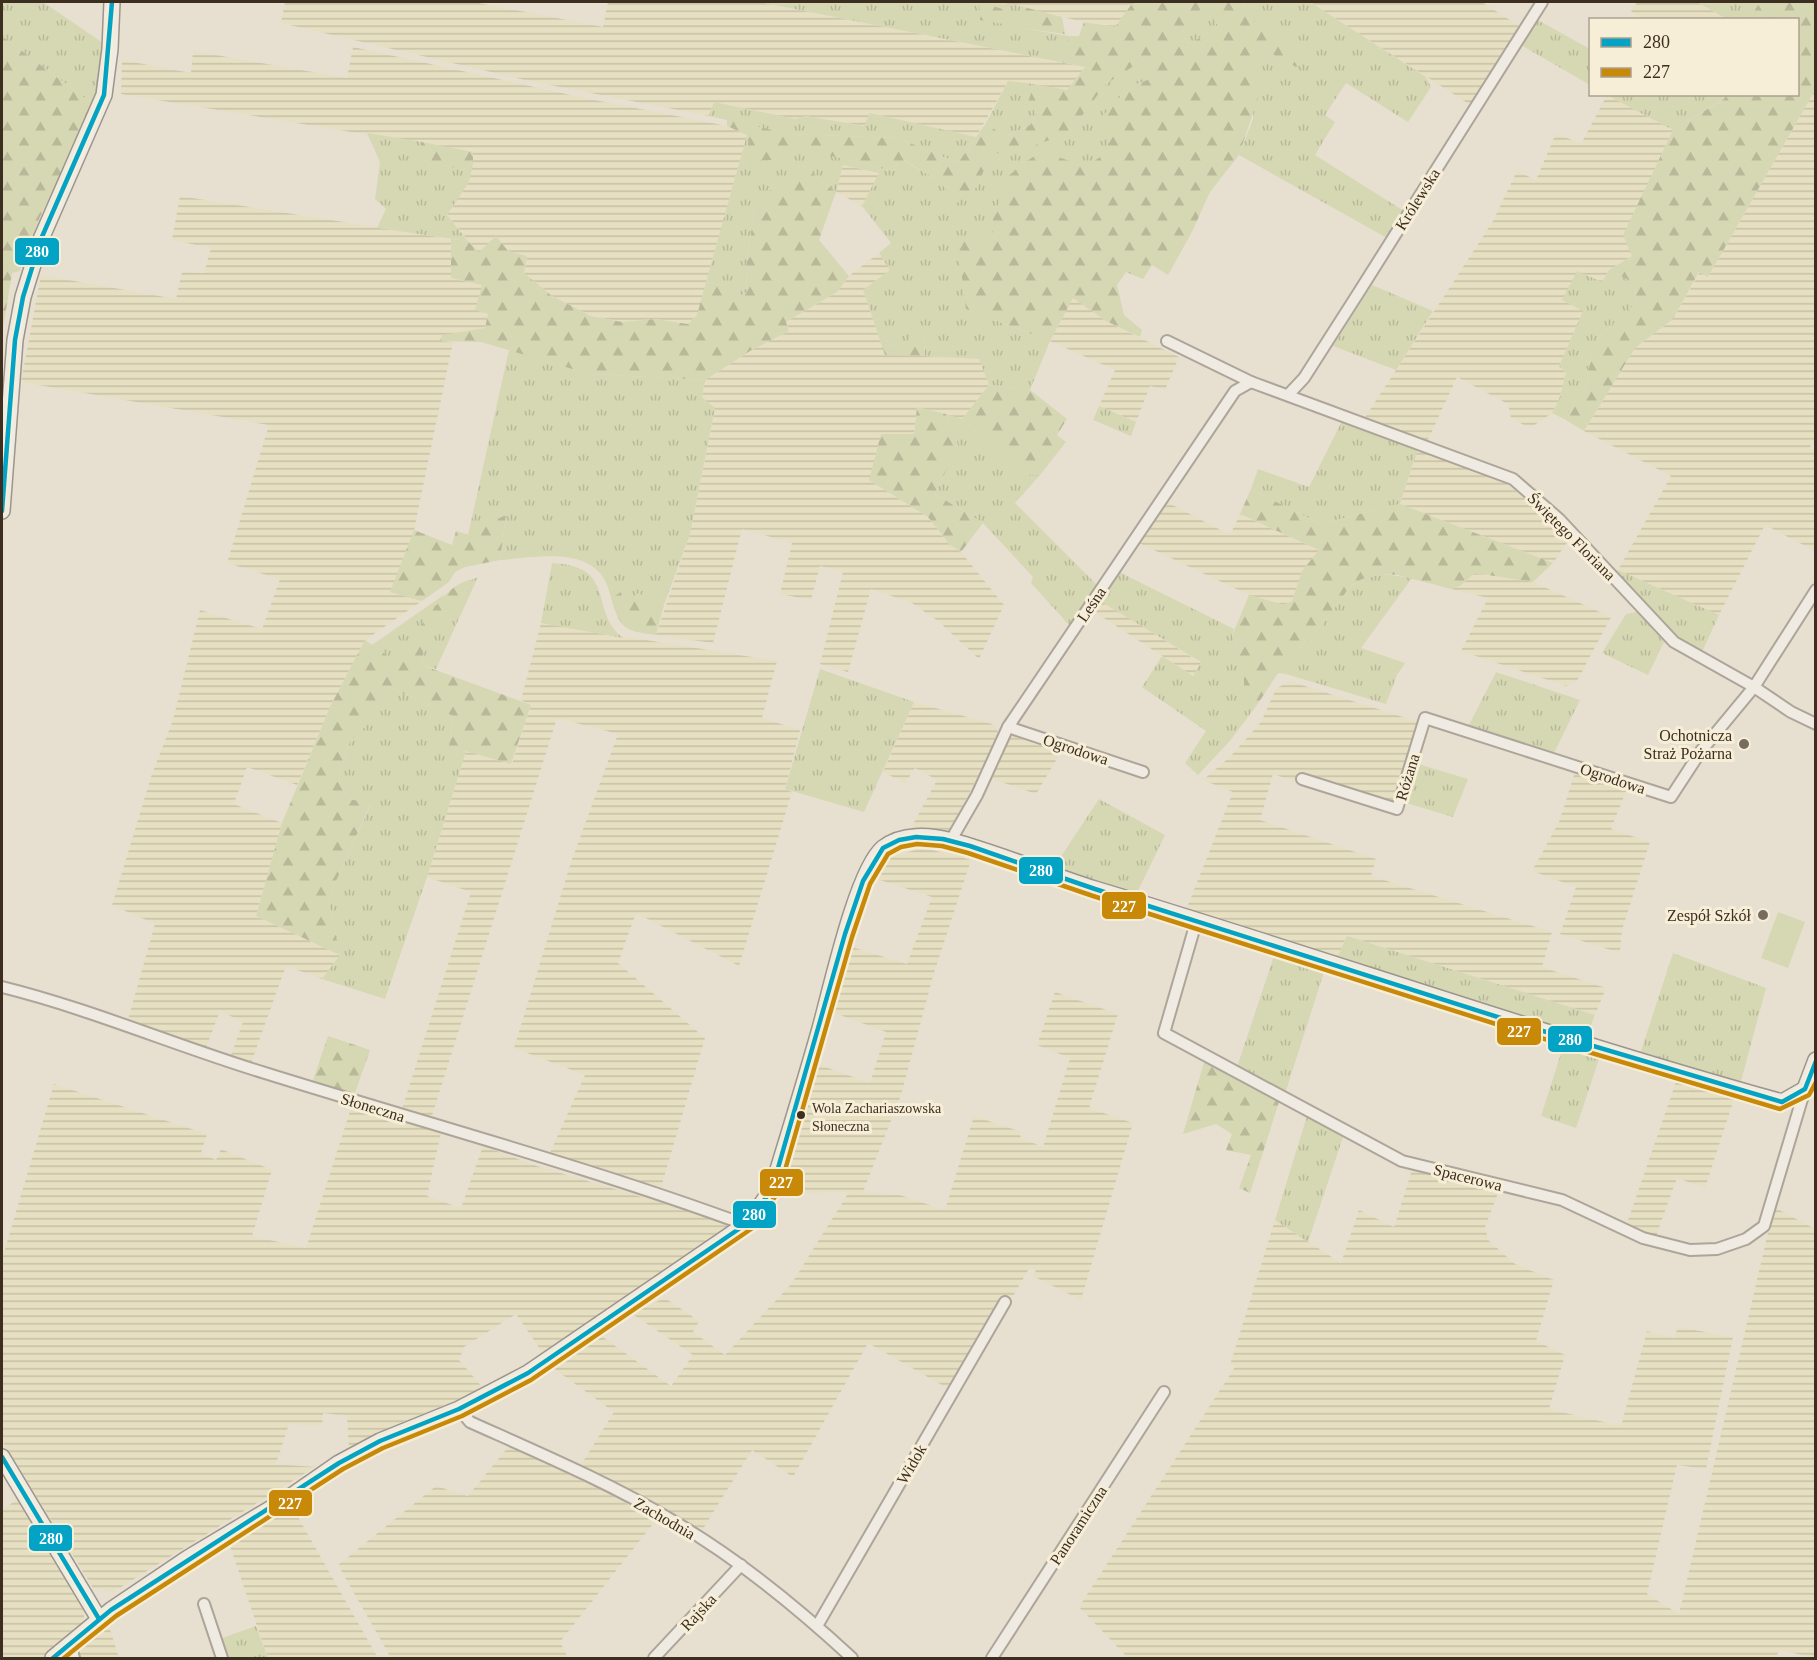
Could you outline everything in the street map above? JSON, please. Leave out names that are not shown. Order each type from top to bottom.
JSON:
[{"type":"street","points":[[2,511],[15,340],[23,297],[41,239],[104,95],[110,49],[112,2]]},
{"type":"street","name":"Królewska","points":[[1289,394],[1304,378],[1332,335],[1542,2]]},
{"type":"street","name":"Świętego Floriana","points":[[1167,341],[1251,382],[1289,394],[1513,479],[1559,519],[1674,642],[1815,724]]},
{"type":"street","name":"Leśna","points":[[951,840],[976,795],[1008,727],[1235,391],[1251,382]]},
{"type":"street","points":[[1754,687],[1815,590]]},
{"type":"street","name":"Ogrodowa","points":[[1425,718],[1671,797],[1701,751],[1754,687]]},
{"type":"street","name":"Różana","points":[[1302,779],[1397,809],[1425,718]]},
{"type":"street","name":"Ogrodowa","points":[[1008,727],[1143,772]]},
{"type":"street","points":[[53,1659],[72,1651],[99,1619],[188,1558],[290,1497],[339,1463],[380,1441],[459,1409],[528,1373],[746,1225],[772,1189],[850,919],[868,870],[876,856],[886,846],[898,840],[919,836],[951,840],[1678,1073],[1782,1102],[1805,1089],[1815,1060]]},
{"type":"street","name":"Spacerowa","points":[[1197,919],[1164,1033],[1402,1161],[1562,1200],[1643,1238],[1690,1250],[1717,1249],[1746,1239],[1764,1226],[1805,1089]]},
{"type":"street","name":"Słoneczna","points":[[2,987],[76,1007],[253,1070],[640,1189],[746,1225]]},
{"type":"street","name":"Widok","points":[[817,1626],[1005,1302]]},
{"type":"street","name":"Panoramiczna","points":[[992,1659],[1164,1392]]},
{"type":"street","name":"Zachodnia","points":[[459,1409],[470,1422],[675,1521],[741,1565],[817,1626],[852,1659]]},
{"type":"street","points":[[2,1457],[99,1619]]},
{"type":"street","name":"Rajska","points":[[654,1659],[741,1565]]},
{"type":"street","points":[[204,1604],[222,1659]]},
{"type":"shaded area","points":[[285,2],[474,2],[603,27],[608,2],[760,2],[1085,67],[1067,91],[1008,81],[976,137],[870,113],[865,126],[806,116],[795,119],[714,102],[709,116],[529,81],[281,23]]},
{"type":"shaded area","points":[[998,2],[1139,2],[1131,5],[1115,27]]},
{"type":"shaded area","points":[[1310,2],[1482,2],[1522,28],[1472,106]]},
{"type":"shaded area","points":[[1637,2],[1697,2],[1725,18],[1640,18],[1631,11]]},
{"type":"shaded area","points":[[353,47],[580,97],[727,126],[747,135],[697,315],[688,324],[655,319],[622,322],[591,316],[552,296],[524,273],[527,256],[508,251],[496,236],[479,253],[447,215],[469,182],[473,152],[121,94],[122,60],[191,73],[193,51],[347,78]]},
{"type":"shaded area","points":[[1815,90],[1816,438],[1810,447],[1815,451],[1815,551],[1765,525],[1719,615],[1618,570],[1671,476],[1584,431],[1635,348],[1673,319],[1700,272],[1708,277]]},
{"type":"shaded area","points":[[1606,96],[1673,130],[1624,235],[1632,256],[1609,270],[1602,282],[1562,300],[1584,310],[1559,366],[1566,373],[1559,400],[1552,413],[1530,428],[1511,418],[1508,404],[1457,377],[1427,442],[1364,419],[1493,221],[1517,171],[1536,180],[1556,133],[1581,144]]},
{"type":"shaded area","points":[[843,165],[880,173],[862,206],[836,192]]},
{"type":"shaded area","points":[[180,196],[451,239],[451,278],[482,285],[488,313],[485,328],[440,341],[453,342],[414,530],[391,592],[422,601],[365,640],[330,707],[297,785],[247,767],[234,804],[282,823],[256,916],[340,955],[322,979],[286,966],[251,1063],[230,1058],[243,1022],[220,1011],[206,1048],[127,1023],[155,924],[112,905],[152,774],[173,720],[200,610],[262,629],[280,579],[227,563],[269,425],[21,382],[41,275],[176,299],[182,272],[204,273],[211,248],[172,240]]},
{"type":"shaded area","points":[[879,253],[891,270],[863,290],[885,354],[980,359],[989,385],[962,419],[917,407],[914,434],[869,480],[928,517],[950,545],[961,552],[1004,605],[979,659],[938,621],[912,603],[871,589],[848,672],[820,664],[843,572],[820,566],[811,600],[780,594],[792,543],[742,529],[713,643],[656,635],[690,534],[715,409],[702,397],[705,380],[750,351],[789,331],[786,322],[837,292],[849,276]]},
{"type":"shaded area","points":[[1073,297],[1106,321],[1179,357],[1165,390],[1150,386],[1136,422],[1099,406],[1115,370],[1050,341]]},
{"type":"shaded area","points":[[1418,448],[1502,480],[1539,508],[1570,538],[1553,563],[1400,504]]},
{"type":"shaded area","points":[[1167,502],[1230,535],[1240,514],[1319,550],[1302,571],[1292,601],[1284,605],[1249,595],[1139,543]]},
{"type":"shaded area","points":[[1475,573],[1533,582],[1611,617],[1577,681],[1566,686],[1461,651],[1488,598],[1451,589],[1460,586]]},
{"type":"shaded area","points":[[1100,600],[1201,663],[1193,676],[1093,611]]},
{"type":"shaded area","points":[[541,623],[777,661],[762,718],[800,730],[785,789],[792,792],[739,966],[636,913],[618,963],[705,1038],[660,1191],[549,1155],[585,1075],[514,1048],[571,862],[618,734],[557,718],[431,1119],[401,1112],[471,892],[427,877],[466,751],[512,764],[531,705],[521,700]]},
{"type":"shaded area","points":[[1289,681],[1419,722],[1394,804],[1301,774],[1297,782],[1273,774],[1260,820],[1376,859],[1371,876],[1552,932],[1542,967],[1606,988],[1595,1015],[1347,936],[1337,958],[1186,910],[1233,792],[1203,780],[1230,757],[1261,722],[1276,689]]},
{"type":"shaded area","points":[[914,702],[992,724],[1000,734],[948,834],[911,828],[937,780],[915,768],[905,783],[883,772]]},
{"type":"shaded area","points":[[1010,735],[1061,752],[1036,794],[990,778]]},
{"type":"shaded area","points":[[1576,769],[1628,786],[1611,829],[1650,842],[1622,930],[1620,953],[1560,934],[1576,887],[1532,871],[1559,822]]},
{"type":"shaded area","points":[[925,848],[971,860],[934,973],[901,1095],[863,1192],[900,1195],[945,1210],[974,1116],[1019,1131],[1021,1138],[1043,1147],[1070,1058],[1037,1045],[1055,992],[1118,1014],[1089,1108],[1133,1123],[1081,1300],[1033,1276],[1036,1270],[1030,1267],[1012,1298],[1006,1295],[949,1389],[868,1343],[793,1477],[752,1450],[701,1532],[579,1468],[614,1412],[553,1368],[600,1335],[671,1386],[693,1355],[631,1313],[665,1298],[699,1321],[693,1332],[725,1355],[792,1283],[849,1192],[800,1193],[782,1182],[800,1127],[803,1128],[806,1114],[803,1112],[817,1064],[870,1083],[886,1032],[832,1012],[852,947],[907,964],[932,897],[874,878],[890,856]]},
{"type":"shaded area","points":[[1677,1079],[1735,1096],[1705,1188],[1677,1178],[1656,1236],[1626,1226]]},
{"type":"shaded area","points":[[54,1084],[207,1134],[201,1153],[216,1160],[221,1149],[272,1170],[252,1236],[306,1248],[352,1105],[441,1133],[427,1196],[461,1208],[483,1146],[537,1166],[726,1222],[729,1231],[542,1352],[516,1314],[464,1347],[459,1360],[484,1389],[395,1425],[349,1449],[347,1416],[323,1413],[322,1426],[289,1424],[276,1464],[315,1467],[113,1592],[93,1588],[2,1441],[2,1259]]},
{"type":"shaded area","points":[[1412,1170],[1500,1188],[1485,1227],[1488,1240],[1515,1264],[1554,1280],[1536,1341],[1565,1355],[1549,1409],[1621,1426],[1647,1331],[1674,1338],[1678,1327],[1733,1337],[1706,1469],[1677,1465],[1647,1594],[1679,1614],[1774,1207],[1815,1229],[1815,1658],[1780,1650],[1775,1658],[1128,1658],[1079,1607],[1235,1367],[1230,1365],[1275,1220],[1341,1263],[1359,1210],[1394,1227]]},
{"type":"shaded area","points":[[509,1446],[602,1490],[656,1520],[560,1642],[568,1658],[391,1658],[338,1565],[436,1486],[468,1496]]},
{"type":"shaded area","points":[[18,1498],[85,1607],[83,1624],[44,1658],[2,1658],[2,1511]]},
{"type":"shaded area","points":[[289,1509],[298,1517],[378,1658],[268,1658],[229,1543]]},
{"type":"shaded area","points":[[109,1626],[119,1658],[80,1658],[77,1648]]},
{"type":"green space","points":[[2,2],[43,2],[103,43],[94,105],[2,36]]},
{"type":"green space","points":[[760,2],[998,2],[1020,6],[1022,28],[1069,36],[1060,62]]},
{"type":"green space","points":[[979,2],[1006,10],[1009,25],[980,20]]},
{"type":"green space","points":[[1139,2],[1243,2],[1247,17],[1309,58],[1296,67],[1267,51],[1254,71],[1264,80],[1239,155],[1210,192],[1192,232],[1168,275],[1152,265],[1143,279],[1126,272],[1117,285],[1124,315],[1142,330],[1140,337],[1106,321],[1073,298],[1050,341],[966,309],[958,246],[971,234],[993,246],[993,214],[1005,193],[1003,181],[1022,164],[1042,151],[1086,167],[1111,149],[1099,120],[1129,87],[1158,76],[1143,60],[1106,84],[1069,133],[1005,156],[992,151],[977,187],[957,203],[939,181],[904,160],[893,171],[790,146],[778,160],[752,160],[747,135],[727,126],[727,119],[788,134],[898,138],[958,163],[986,123],[1005,137],[1030,125],[1037,115],[1028,102],[1034,84],[1067,90],[1085,67],[1060,62],[1069,36],[1079,36],[1084,22],[1115,27],[1131,5]],"holes":[[[1204,5],[1219,27],[1189,44],[1180,33]]]},
{"type":"green space","points":[[1243,2],[1310,2],[1426,77],[1431,87],[1408,122],[1346,83],[1325,115],[1335,122],[1315,155],[1404,211],[1387,238],[1239,155],[1253,119],[1254,71],[1267,51],[1296,67],[1308,58],[1247,17]]},
{"type":"green space","points":[[1697,2],[1760,2],[1750,18],[1725,18]]},
{"type":"green space","points":[[1760,2],[1815,2],[1815,90],[1708,277],[1699,272],[1673,319],[1635,348],[1584,431],[1564,419],[1586,387],[1592,349],[1600,336],[1635,304],[1636,284],[1609,270],[1632,256],[1623,235],[1673,130],[1726,96],[1799,96],[1799,18],[1750,18]]},
{"type":"green space","points":[[1204,4],[1219,27],[1189,44],[1180,33]]},
{"type":"green space","points":[[1020,6],[1062,17],[1065,34],[1021,28]]},
{"type":"green space","points":[[1536,19],[1589,48],[1589,84],[1521,45]]},
{"type":"green space","points":[[2,36],[94,105],[40,217],[20,271],[12,273],[2,335]]},
{"type":"green space","points":[[1143,60],[1159,76],[1129,87],[1112,149],[1086,168],[1042,151],[1022,164],[993,214],[993,247],[966,309],[1050,341],[1030,390],[989,385],[979,359],[925,356],[923,333],[915,332],[907,342],[890,347],[884,331],[877,331],[863,290],[890,270],[879,253],[891,243],[862,206],[879,173],[843,165],[836,192],[801,164],[781,185],[756,197],[746,269],[747,292],[726,304],[725,286],[706,282],[747,135],[893,171],[903,160],[939,181],[977,187],[992,151],[1069,133],[1106,84]]},
{"type":"green space","points":[[1008,81],[1034,84],[1028,102],[1037,115],[1030,125],[1005,137],[986,123]]},
{"type":"green space","points":[[1609,96],[1726,96],[1673,130]]},
{"type":"green space","points":[[714,102],[795,119],[806,116],[864,126],[870,113],[976,137],[958,163],[898,138],[788,134],[709,116]]},
{"type":"green space","points":[[367,133],[422,142],[422,160],[463,170],[473,164],[469,182],[447,215],[468,241],[377,228],[386,209],[375,199],[380,162]]},
{"type":"green space","points":[[422,142],[473,152],[473,164],[463,170],[421,160]]},
{"type":"green space","points":[[801,164],[836,192],[819,240],[849,276],[837,292],[786,322],[789,331],[750,351],[705,380],[589,374],[481,342],[440,341],[442,335],[485,328],[488,314],[475,310],[482,285],[451,278],[451,239],[468,241],[479,252],[496,236],[508,251],[527,256],[524,273],[552,296],[591,316],[622,322],[655,319],[688,324],[697,315],[706,282],[725,286],[727,303],[747,292],[746,269],[756,197],[781,185]]},
{"type":"green space","points":[[1609,270],[1636,284],[1635,304],[1600,336],[1592,349],[1586,387],[1564,419],[1552,413],[1559,400],[1566,373],[1559,366],[1583,311],[1562,300],[1577,271],[1602,282]]},
{"type":"green space","points":[[1372,285],[1433,311],[1396,370],[1333,346]]},
{"type":"green space","points":[[877,331],[884,331],[890,347],[907,342],[915,332],[923,333],[925,356],[885,355]]},
{"type":"green space","points":[[509,350],[589,374],[705,380],[702,397],[715,408],[690,534],[664,605],[638,594],[625,608],[621,592],[611,598],[605,580],[595,568],[582,561],[551,556],[500,560],[506,516],[473,536],[468,535]]},
{"type":"green space","points":[[989,385],[1030,390],[1067,419],[1057,435],[1066,442],[1040,475],[1024,474],[962,419]]},
{"type":"green space","points":[[1099,406],[1136,422],[1131,436],[1093,420]]},
{"type":"green space","points":[[917,407],[946,414],[958,445],[935,494],[983,523],[961,552],[950,545],[928,517],[869,480],[881,434],[914,434]]},
{"type":"green space","points":[[946,414],[962,419],[1024,474],[1040,475],[1015,503],[1097,585],[1070,626],[1031,583],[1033,577],[983,523],[935,494],[958,445]]},
{"type":"green space","points":[[1343,419],[1418,448],[1400,504],[1320,524],[1251,489],[1258,469],[1309,487]]},
{"type":"green space","points":[[1251,489],[1320,524],[1400,504],[1553,563],[1533,582],[1475,573],[1460,586],[1451,589],[1398,575],[1382,574],[1362,579],[1349,588],[1322,625],[1292,655],[1286,674],[1278,673],[1257,705],[1244,697],[1244,671],[1232,636],[1249,595],[1284,605],[1292,601],[1302,571],[1319,550],[1240,514]]},
{"type":"green space","points":[[506,515],[500,560],[465,567],[455,572],[449,582],[422,601],[390,592],[414,530],[452,545],[456,531],[473,536],[476,529]]},
{"type":"green space","points":[[552,563],[573,566],[586,572],[599,591],[606,615],[623,638],[541,623]]},
{"type":"green space","points":[[1618,570],[1719,615],[1701,654],[1676,636],[1615,575]]},
{"type":"green space","points":[[1119,572],[1234,629],[1232,636],[1244,671],[1244,697],[1257,705],[1229,742],[1198,775],[1185,763],[1206,731],[1142,687],[1162,656],[1193,676],[1201,662],[1100,601]]},
{"type":"green space","points":[[1382,574],[1412,578],[1361,648],[1405,663],[1397,675],[1386,704],[1286,674],[1292,655],[1322,625],[1349,588],[1362,579]]},
{"type":"green space","points":[[478,577],[436,669],[422,665],[424,649],[443,611],[452,613],[471,580]]},
{"type":"green space","points":[[471,580],[452,613],[443,611],[424,649],[422,665],[531,705],[511,764],[449,746],[453,716],[388,687],[370,722],[350,741],[338,781],[348,799],[371,803],[328,899],[340,955],[256,916],[282,823],[330,707],[365,640],[394,660],[449,591]]},
{"type":"green space","points":[[621,592],[625,608],[638,593],[664,605],[656,635],[637,632],[625,627],[617,616],[611,598]]},
{"type":"green space","points":[[445,594],[408,647],[394,660],[372,645]]},
{"type":"green space","points":[[1637,612],[1664,642],[1648,675],[1602,653],[1626,614]]},
{"type":"green space","points":[[820,669],[914,702],[864,812],[785,789]]},
{"type":"green space","points":[[1496,672],[1580,700],[1553,755],[1468,727]]},
{"type":"green space","points":[[388,687],[453,716],[449,745],[466,751],[427,877],[385,999],[322,979],[340,955],[328,899],[371,804],[348,799],[338,781],[350,741],[370,722]]},
{"type":"green space","points":[[1415,763],[1468,779],[1453,817],[1403,802]]},
{"type":"green space","points":[[1099,799],[1165,835],[1136,895],[1054,867]]},
{"type":"green space","points":[[1778,912],[1805,922],[1788,968],[1761,958]]},
{"type":"green space","points":[[1347,936],[1595,1015],[1586,1037],[1337,958]]},
{"type":"green space","points":[[1275,953],[1325,969],[1285,1094],[1237,1067]]},
{"type":"green space","points":[[1673,953],[1766,988],[1740,1085],[1640,1054]]},
{"type":"green space","points":[[328,1036],[370,1050],[354,1096],[312,1083]]},
{"type":"green space","points":[[1564,1044],[1600,1056],[1576,1128],[1541,1116]]},
{"type":"green space","points":[[1205,1059],[1280,1099],[1250,1193],[1239,1188],[1251,1155],[1226,1150],[1232,1134],[1216,1124],[1183,1134]]},
{"type":"green space","points":[[1307,1116],[1343,1137],[1308,1242],[1275,1220]]},
{"type":"green space","points":[[256,1626],[268,1658],[226,1658],[219,1639]]},
{"type":"transit line","name":"280","points":[[2,511],[15,340],[23,297],[41,239],[104,95],[112,2]]},
{"type":"transit line","name":"280","points":[[53,1658],[111,1610],[339,1463],[380,1441],[459,1409],[528,1373],[749,1222],[772,1189],[845,934],[863,881],[883,848],[899,840],[916,837],[943,839],[970,846],[1095,889],[1523,1025],[1782,1102],[1805,1089],[1816,1061]]},
{"type":"transit line","name":"227","points":[[64,1658],[116,1616],[343,1469],[383,1448],[462,1416],[531,1380],[754,1227],[779,1191],[852,937],[870,884],[888,854],[901,847],[917,844],[942,846],[968,853],[1093,896],[1521,1032],[1780,1109],[1809,1095],[1816,1082]]},
{"type":"transit line","name":"280","points":[[2,1457],[99,1619]]},
{"type":"place","name":"Ochotnicza Straż Pożarna","points":[[1744,744]]},
{"type":"place","name":"Zespół Szkół","points":[[1763,915]]},
{"type":"place","name":"Wola Zachariaszowska Słoneczna","points":[[801,1115]]}]
